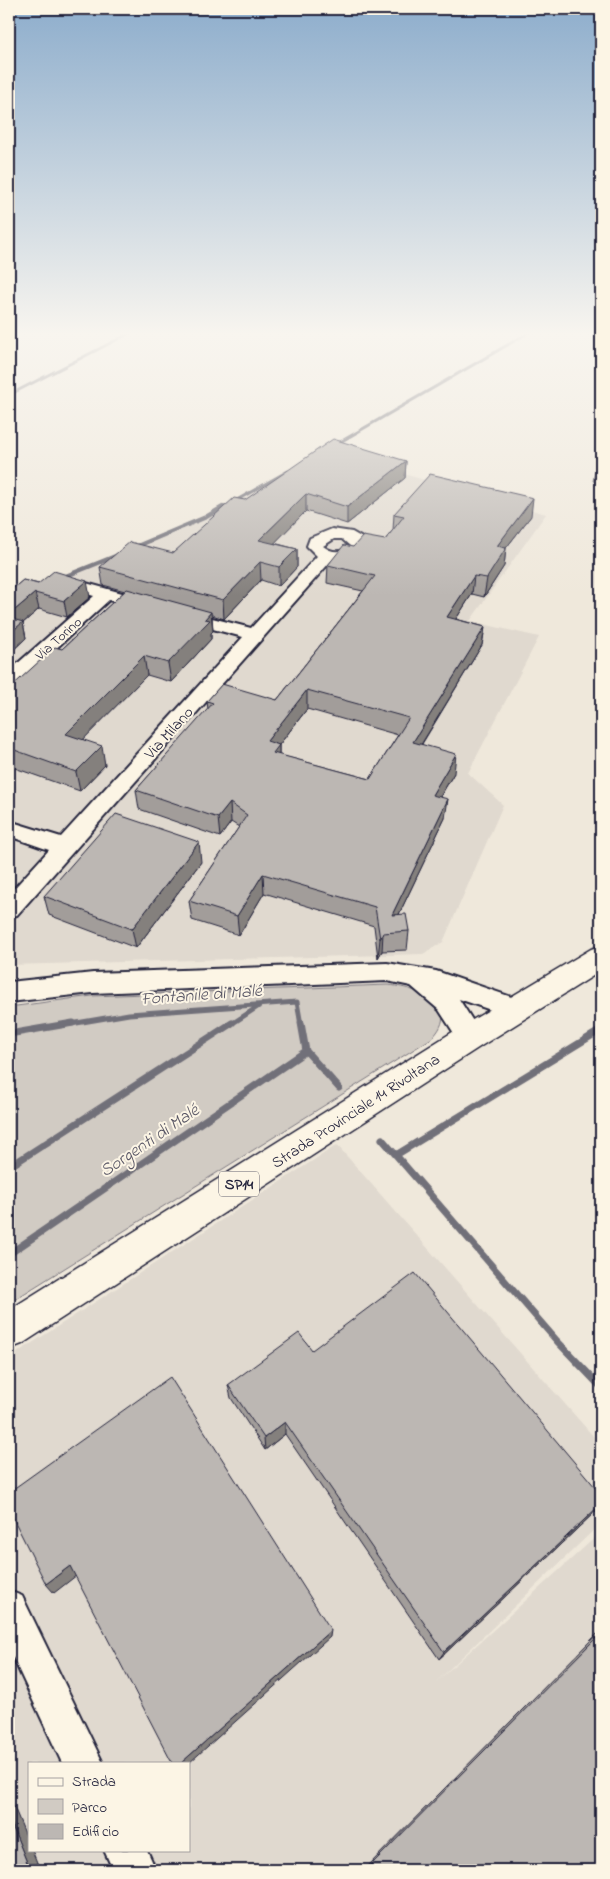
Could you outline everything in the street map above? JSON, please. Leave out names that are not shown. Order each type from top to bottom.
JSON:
[{"type":"main road","name":"Strada Provinciale 14 Rivoltana","points":[[9,1331],[470,1037],[601,957]]},
{"type":"street","name":"Via Milano","points":[[9,910],[327,555]]},
{"type":"street","points":[[64,582],[255,635]]},
{"type":"street","name":"Via Torino","points":[[9,682],[106,594]]},
{"type":"street","points":[[9,828],[65,847]]},
{"type":"street","points":[[9,992],[93,983],[387,972],[436,981],[517,1009]]},
{"type":"street","points":[[410,975],[444,999],[470,1037]]},
{"type":"street","points":[[9,1609],[83,1762]]},
{"type":"street","points":[[126,1852],[135,1870]]},
{"type":"shaded area","points":[[325,452],[546,514],[470,621],[539,637],[468,773],[503,805],[443,942],[423,954],[9,965],[9,601],[208,518]]},
{"type":"shaded area","points":[[337,1145],[601,1445],[601,1523],[435,1683],[601,1532],[601,1870],[9,1870],[9,1358]]},
{"type":"green space","points":[[387,985],[411,989],[432,1000],[439,1007],[443,1016],[440,1026],[432,1038],[9,1303],[9,1007],[92,996]]},
{"type":"building","points":[[333,439],[406,461],[347,507],[306,494],[259,540],[297,549],[279,567],[260,562],[223,600],[100,567],[130,542],[173,553],[234,498],[245,500]]},
{"type":"building","points":[[601,461],[601,469],[596,468]]},
{"type":"building","points":[[430,474],[533,498],[497,546],[506,548],[487,578],[474,576],[447,617],[485,627],[413,742],[456,754],[432,795],[448,799],[392,915],[406,914],[409,931],[383,933],[380,939],[375,907],[263,874],[237,916],[189,901],[247,815],[230,803],[218,818],[136,790],[213,703],[207,701],[222,684],[277,700],[375,576],[328,565],[344,545],[353,547],[363,536],[385,540],[404,516],[394,514]],"holes":[[[307,690],[409,718],[370,779],[273,753],[279,745],[267,741]]]},
{"type":"building","points":[[54,571],[87,581],[64,601],[35,593],[9,615],[9,592],[23,580],[38,584]]},
{"type":"building","points":[[127,589],[211,612],[205,619],[210,620],[168,663],[144,656],[66,734],[102,746],[76,772],[9,748],[9,689],[55,647],[62,649]]},
{"type":"building","points":[[9,618],[23,622],[9,634]]},
{"type":"building","points":[[116,814],[199,842],[132,929],[44,896]]},
{"type":"building","points":[[415,1273],[601,1494],[601,1504],[444,1652],[285,1422],[264,1438],[228,1385],[299,1333],[312,1350]]},
{"type":"building","points":[[170,1377],[331,1630],[182,1762],[171,1762],[70,1566],[46,1584],[9,1510],[9,1492]]},
{"type":"building","points":[[601,1633],[601,1870],[366,1870]]},
{"type":"building","points":[[9,1818],[30,1870],[9,1870]]},
{"type":"waterway","points":[[335,445],[377,421]]},
{"type":"waterway","points":[[221,509],[288,471]]},
{"type":"waterway","points":[[135,547],[206,517],[223,507]]},
{"type":"waterway","points":[[61,578],[118,555]]},
{"type":"waterway","name":"Fontanile di Malé","points":[[65,1025],[129,1014],[297,1002],[301,1025]]},
{"type":"waterway","name":"Sorgenti di Malé","points":[[230,1025],[259,1006]]},
{"type":"waterway","name":"Fontanile di Malé","points":[[9,1034],[73,1023]]},
{"type":"waterway","name":"Sorgenti di Malé","points":[[9,1167],[232,1023]]},
{"type":"waterway","name":"Fontanile di Malé","points":[[301,1023],[306,1051]]},
{"type":"waterway","points":[[396,1155],[601,1030]]},
{"type":"waterway","name":"Sorgenti di Malé","points":[[9,1254],[306,1051]]},
{"type":"waterway","name":"Fontanile di Malé","points":[[306,1051],[339,1088]]},
{"type":"waterway","points":[[382,1139],[557,1341],[601,1387]]}]
